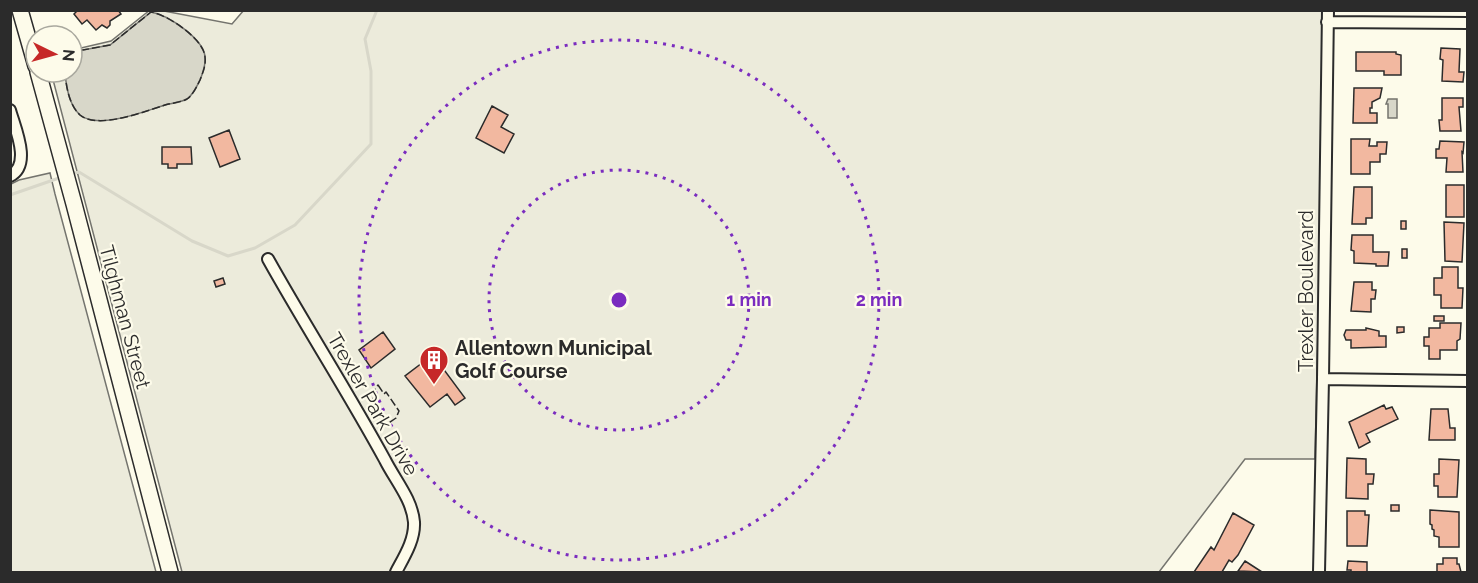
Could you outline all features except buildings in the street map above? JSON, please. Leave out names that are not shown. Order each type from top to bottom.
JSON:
[{"type":"main road","name":"Tilghman Street","points":[[41,84],[170,573]]},
{"type":"street","name":"Trexler Boulevard","points":[[1319,573],[1328,10]]},
{"type":"street","points":[[1327,22],[1467,23]]},
{"type":"street","points":[[10,110],[21,154],[20,167],[10,176]]},
{"type":"street","name":"Trexler Park Drive","points":[[268,259],[376,443],[409,505],[414,524],[413,536],[396,573]]},
{"type":"street","points":[[1323,379],[1467,381]]},
{"type":"shaded area","name":"Allentown Municipal Golf Course","points":[[150,10],[232,24],[244,10],[1323,11],[1315,459],[1245,459],[1159,572],[182,572],[54,84],[84,84],[84,47],[111,41]]},
{"type":"shaded area","points":[[151,12],[175,23],[199,43],[205,57],[204,69],[193,93],[187,99],[122,118],[98,121],[88,119],[76,111],[66,84],[84,84],[84,50],[110,45]]},
{"type":"shaded area","points":[[1388,99],[1397,99],[1397,118],[1388,118],[1388,104],[1386,104]]},
{"type":"shaded area","points":[[50,173],[156,572],[11,572],[11,184]]},
{"type":"waterway","points":[[71,174],[79,172],[192,241],[228,256],[255,248],[295,225],[371,144],[371,71],[365,39],[377,10]]},
{"type":"waterway","points":[[10,195],[62,177]]},
{"type":"fence","points":[[66,84],[71,101],[80,115],[98,121],[110,120],[187,99],[198,85],[205,63],[203,50],[192,36],[175,23],[151,12],[110,45],[84,50]]},
{"type":"fence","points":[[378,385],[384,394],[386,392],[399,411],[396,418],[387,424],[371,395],[378,385]]},
{"type":"place","name":"Allentown Municipal Golf Course","points":[[434,386]]}]
